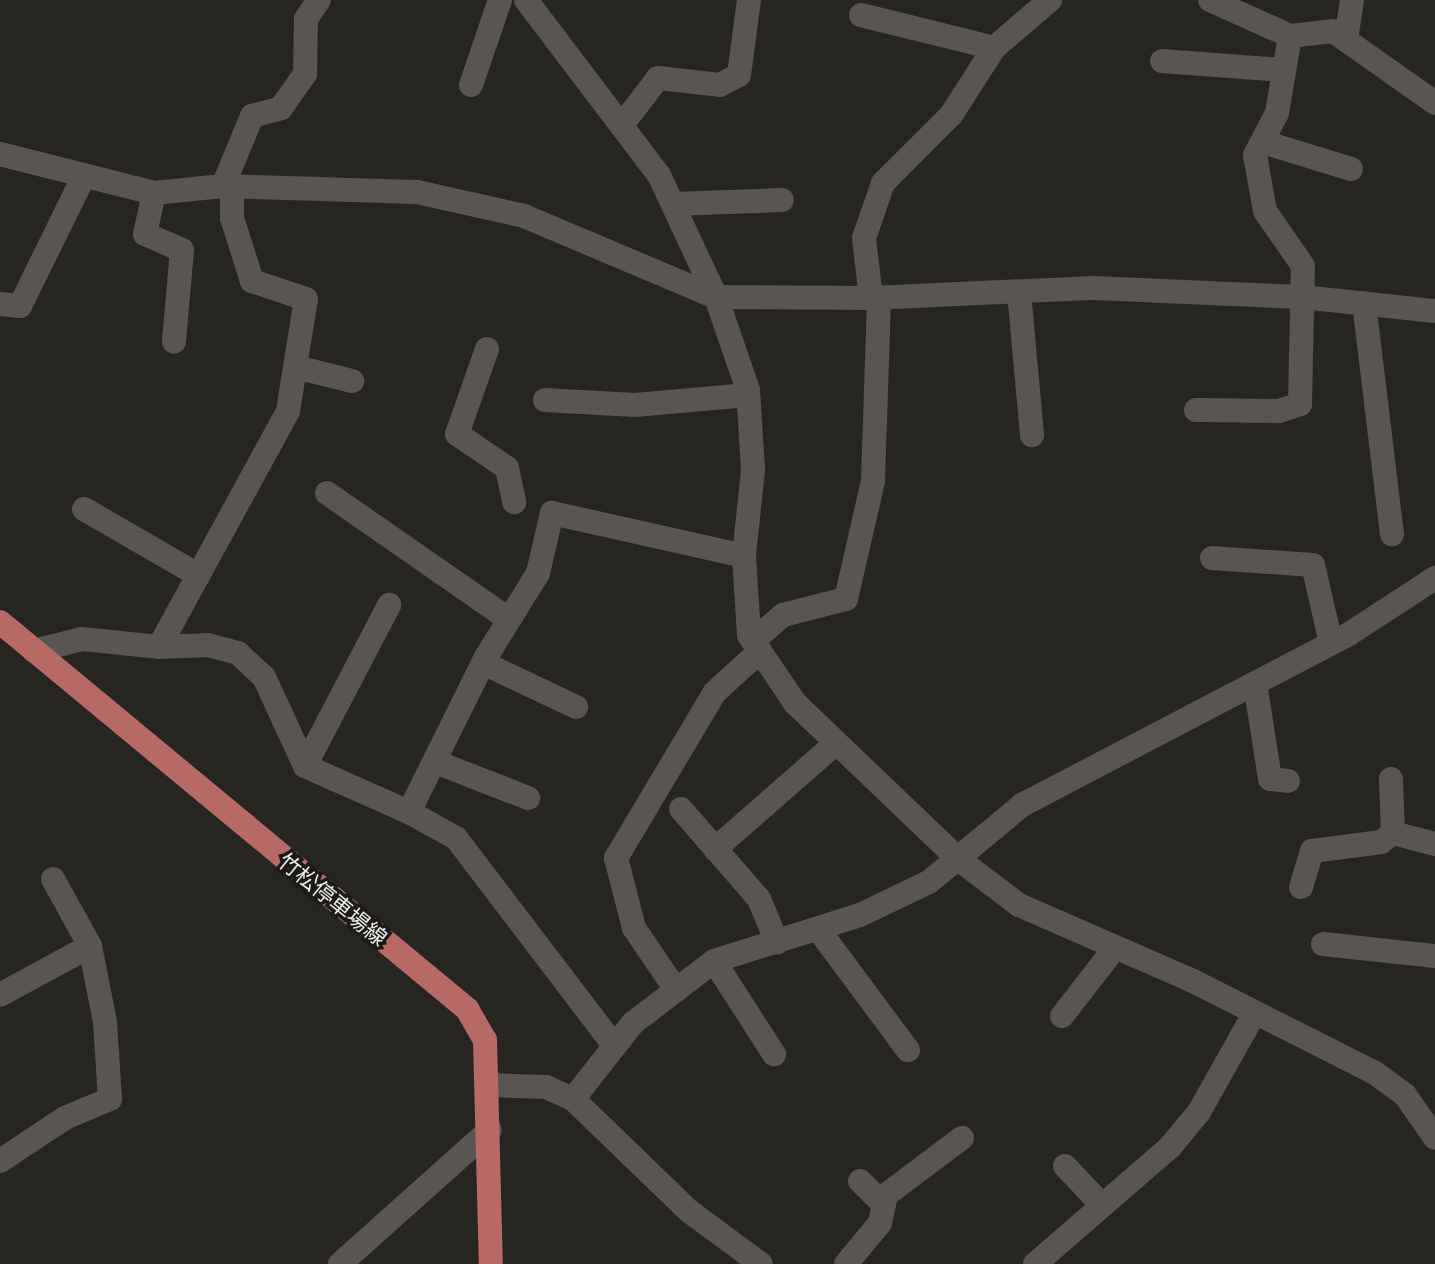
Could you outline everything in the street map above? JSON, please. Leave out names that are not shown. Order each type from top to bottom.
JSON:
[{"type":"main road","name":"竹松停車場線","points":[[0,622],[467,1009],[485,1040],[490,1130],[491,1264]]},
{"type":"street","points":[[159,647],[288,411],[306,299],[252,281],[232,218],[227,186],[252,116],[281,108],[305,74],[306,19],[319,0]]},
{"type":"street","points":[[471,85],[500,0]]},
{"type":"street","points":[[526,0],[659,175],[716,297],[748,395],[753,470],[744,556],[756,646],[795,703],[957,858],[1019,905],[1193,981],[1375,1073],[1405,1095],[1435,1138]]},
{"type":"street","points":[[622,125],[658,78],[720,85],[739,75],[749,0]]},
{"type":"street","points":[[676,990],[634,928],[616,858],[715,692],[783,615],[846,599],[873,481],[875,298],[864,238],[883,183],[951,115],[994,48],[1050,0]]},
{"type":"street","points":[[1210,0],[1290,36],[1317,30],[1346,40],[1435,103]]},
{"type":"street","points":[[1346,40],[1352,0]]},
{"type":"street","points":[[861,15],[994,48]]},
{"type":"street","points":[[1196,410],[1279,411],[1300,404],[1303,266],[1265,211],[1255,155],[1277,113],[1290,36]]},
{"type":"street","points":[[1162,61],[1282,70]]},
{"type":"street","points":[[1263,142],[1351,169]]},
{"type":"street","points":[[0,154],[154,193],[227,186],[417,192],[524,216],[716,297],[875,298],[1094,288],[1302,297],[1435,311]]},
{"type":"street","points":[[0,304],[20,306],[84,176]]},
{"type":"street","points":[[154,193],[145,234],[182,250],[174,342]]},
{"type":"street","points":[[673,204],[782,200]]},
{"type":"street","points":[[1019,292],[1032,435]]},
{"type":"street","points":[[1364,303],[1392,534]]},
{"type":"street","points":[[487,349],[457,434],[507,468],[510,501],[744,556]]},
{"type":"street","points":[[296,367],[352,381]]},
{"type":"street","points":[[545,400],[635,405],[748,395]]},
{"type":"street","points":[[327,493],[508,619]]},
{"type":"street","points":[[84,509],[198,575]]},
{"type":"street","points":[[409,812],[483,663],[538,573],[552,513]]},
{"type":"street","points":[[1212,558],[1313,565],[1331,643]]},
{"type":"street","points":[[573,1099],[613,1044],[714,961],[818,929],[929,882],[1022,805],[1331,643],[1411,598],[1435,578]]},
{"type":"street","points":[[305,766],[389,605]]},
{"type":"street","points":[[34,651],[82,639],[159,647],[208,645],[238,653],[264,677],[305,766],[409,812],[456,838],[613,1044]]},
{"type":"street","points":[[483,663],[576,707]]},
{"type":"street","points":[[1255,683],[1271,780]]},
{"type":"street","points":[[715,849],[836,743]]},
{"type":"street","points":[[436,762],[528,798]]},
{"type":"street","points":[[1391,779],[1393,833]]},
{"type":"street","points":[[681,809],[759,899],[777,942]]},
{"type":"street","points":[[1393,833],[1435,844]]},
{"type":"street","points":[[1301,887],[1312,851],[1381,842],[1393,833]]},
{"type":"street","points":[[0,1161],[65,1118],[110,1099],[105,1022],[90,946],[53,879]]},
{"type":"street","points":[[818,929],[908,1050]]},
{"type":"street","points":[[1323,944],[1435,956]]},
{"type":"street","points":[[0,995],[90,946]]},
{"type":"street","points":[[1062,1016],[1114,949]]},
{"type":"street","points":[[714,961],[774,1054]]},
{"type":"street","points":[[1035,1264],[1170,1147],[1199,1112],[1254,1014]]},
{"type":"street","points":[[488,1085],[546,1087],[573,1099],[689,1211],[761,1264]]},
{"type":"street","points":[[340,1264],[490,1130]]},
{"type":"street","points":[[846,1264],[880,1223],[886,1195],[962,1138]]},
{"type":"street","points":[[1065,1166],[1102,1205]]},
{"type":"street","points":[[860,1181],[884,1205]]}]
